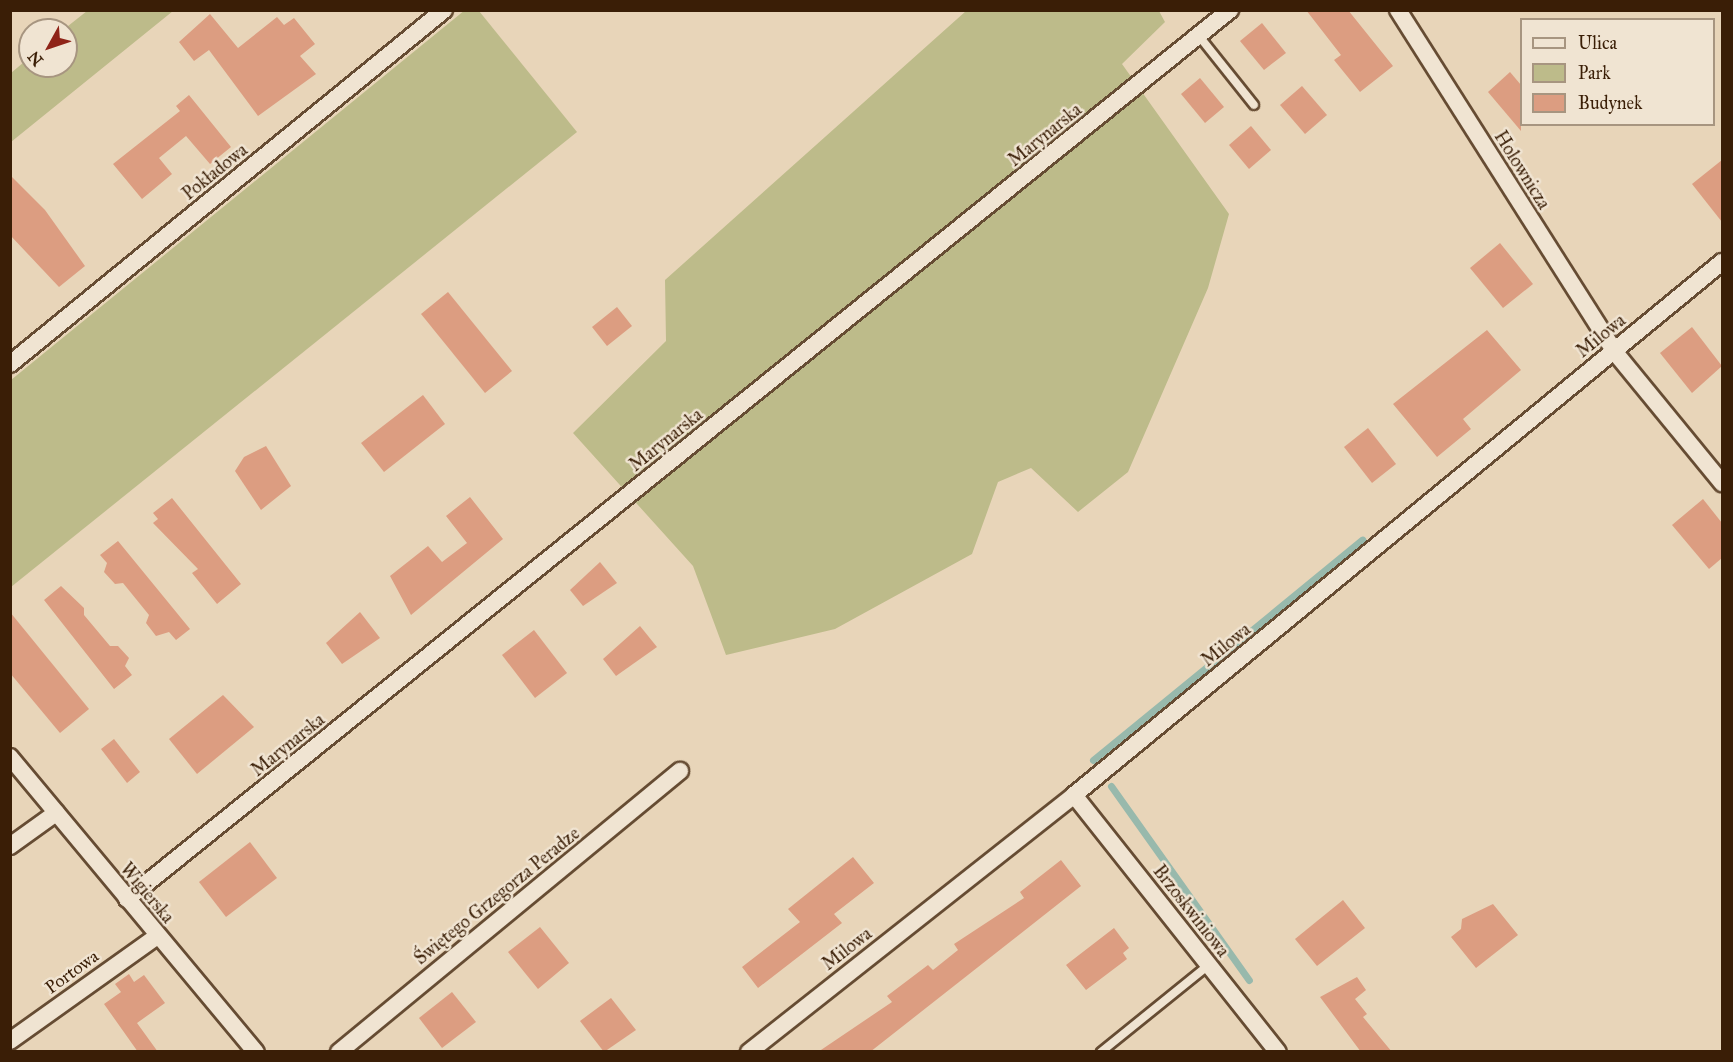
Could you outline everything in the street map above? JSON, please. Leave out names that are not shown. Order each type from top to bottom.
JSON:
[{"type":"street","name":"Pokładowa","points":[[10,364],[444,10]]},
{"type":"street","name":"Marynarska","points":[[127,899],[1230,10]]},
{"type":"street","name":"Holownicza","points":[[1398,10],[1614,351],[1722,483]]},
{"type":"street","name":"Milowa","points":[[749,1052],[1074,795],[1722,262]]},
{"type":"street","name":"Wigierska","points":[[10,757],[256,1052]]},
{"type":"street","name":"Świętego Grzegorza Peradze","points":[[339,1052],[680,771]]},
{"type":"street","name":"Brzoskwiniowa","points":[[1074,795],[1278,1052]]},
{"type":"street","points":[[10,846],[56,813]]},
{"type":"street","name":"Portowa","points":[[10,1041],[157,936]]},
{"type":"lane","points":[[1199,36],[1254,105]]},
{"type":"lane","points":[[1101,1052],[1209,965]]},
{"type":"green space","points":[[465,10],[479,11],[577,132],[11,587],[11,380]]},
{"type":"green space","points":[[87,11],[173,11],[11,142],[11,73],[18,67],[18,78],[78,78],[78,18]]},
{"type":"green space","points":[[966,11],[1159,11],[1165,22],[1122,64],[1229,214],[1208,288],[1128,472],[1078,512],[1031,468],[998,482],[972,554],[835,629],[726,655],[693,566],[573,433],[666,341],[665,280]]},
{"type":"building","points":[[1306,10],[1348,10],[1393,66],[1360,92],[1334,60],[1341,55]]},
{"type":"building","points":[[210,14],[238,48],[277,17],[284,25],[294,18],[315,44],[300,56],[316,74],[258,116],[209,50],[194,61],[179,42]]},
{"type":"building","points":[[1262,23],[1286,53],[1264,70],[1240,41]]},
{"type":"building","points":[[1510,72],[1520,84],[1521,131],[1488,92]]},
{"type":"building","points":[[1200,78],[1224,107],[1205,123],[1181,94]]},
{"type":"building","points":[[1302,86],[1327,115],[1305,134],[1280,105]]},
{"type":"building","points":[[189,95],[231,147],[210,164],[186,136],[159,158],[172,174],[142,199],[113,164],[180,111],[176,106]]},
{"type":"building","points":[[1251,126],[1271,150],[1249,169],[1229,145]]},
{"type":"building","points":[[1722,160],[1722,222],[1692,184]]},
{"type":"building","points":[[10,175],[45,210],[85,266],[59,287],[10,235]]},
{"type":"building","points":[[1500,243],[1533,284],[1503,308],[1470,268]]},
{"type":"building","points":[[448,292],[512,371],[485,393],[421,314]]},
{"type":"building","points":[[617,307],[632,326],[607,346],[592,327]]},
{"type":"building","points":[[1692,327],[1722,366],[1692,393],[1660,353]]},
{"type":"building","points":[[1487,330],[1521,370],[1463,419],[1471,429],[1437,457],[1393,404]]},
{"type":"building","points":[[423,395],[445,424],[384,472],[361,443]]},
{"type":"building","points":[[1368,428],[1396,464],[1372,483],[1344,447]]},
{"type":"building","points":[[266,446],[291,486],[261,510],[235,471],[244,457]]},
{"type":"building","points":[[470,497],[503,539],[411,615],[390,576],[428,546],[442,562],[467,543],[446,516]]},
{"type":"building","points":[[172,498],[241,584],[217,604],[192,573],[198,569],[153,523],[158,519],[153,513]]},
{"type":"building","points":[[1703,499],[1722,523],[1722,558],[1709,569],[1672,525]]},
{"type":"building","points":[[118,541],[190,629],[176,640],[169,632],[156,636],[146,623],[149,615],[123,583],[115,584],[104,572],[107,563],[100,555]]},
{"type":"building","points":[[600,562],[617,583],[583,606],[570,590]]},
{"type":"building","points":[[61,586],[84,608],[84,615],[110,646],[118,646],[129,658],[125,666],[132,675],[114,689],[44,600]]},
{"type":"building","points":[[10,612],[89,709],[60,733],[10,673]]},
{"type":"building","points":[[360,612],[380,638],[342,664],[326,643]]},
{"type":"building","points":[[640,626],[657,647],[616,676],[603,659]]},
{"type":"building","points":[[534,630],[567,673],[535,698],[502,655]]},
{"type":"building","points":[[223,695],[254,727],[197,774],[169,739]]},
{"type":"building","points":[[114,739],[140,772],[127,783],[101,749]]},
{"type":"building","points":[[250,842],[277,878],[226,917],[199,882]]},
{"type":"building","points":[[853,857],[874,883],[834,914],[842,923],[758,988],[742,967],[800,922],[788,909]]},
{"type":"building","points":[[1061,860],[1081,886],[870,1052],[818,1052],[892,1002],[887,996],[928,965],[933,970],[958,950],[954,944],[1024,898],[1020,892]]},
{"type":"building","points":[[1343,900],[1365,928],[1317,966],[1295,939]]},
{"type":"building","points":[[1493,904],[1518,935],[1476,968],[1451,937],[1461,929],[1462,919]]},
{"type":"building","points":[[540,927],[569,963],[538,989],[508,952]]},
{"type":"building","points":[[1114,928],[1129,948],[1123,953],[1127,959],[1086,990],[1066,965]]},
{"type":"building","points":[[129,974],[134,982],[144,975],[165,1003],[137,1023],[158,1052],[138,1052],[104,1004],[121,992],[115,984]]},
{"type":"building","points":[[1357,977],[1366,990],[1355,999],[1367,1014],[1363,1017],[1392,1052],[1361,1052],[1320,997]]},
{"type":"building","points":[[452,992],[476,1022],[442,1048],[419,1018]]},
{"type":"building","points":[[611,998],[636,1030],[604,1052],[580,1021]]},
{"type":"waterway","points":[[1093,760],[1362,540]]},
{"type":"waterway","points":[[1111,786],[1249,980]]}]
